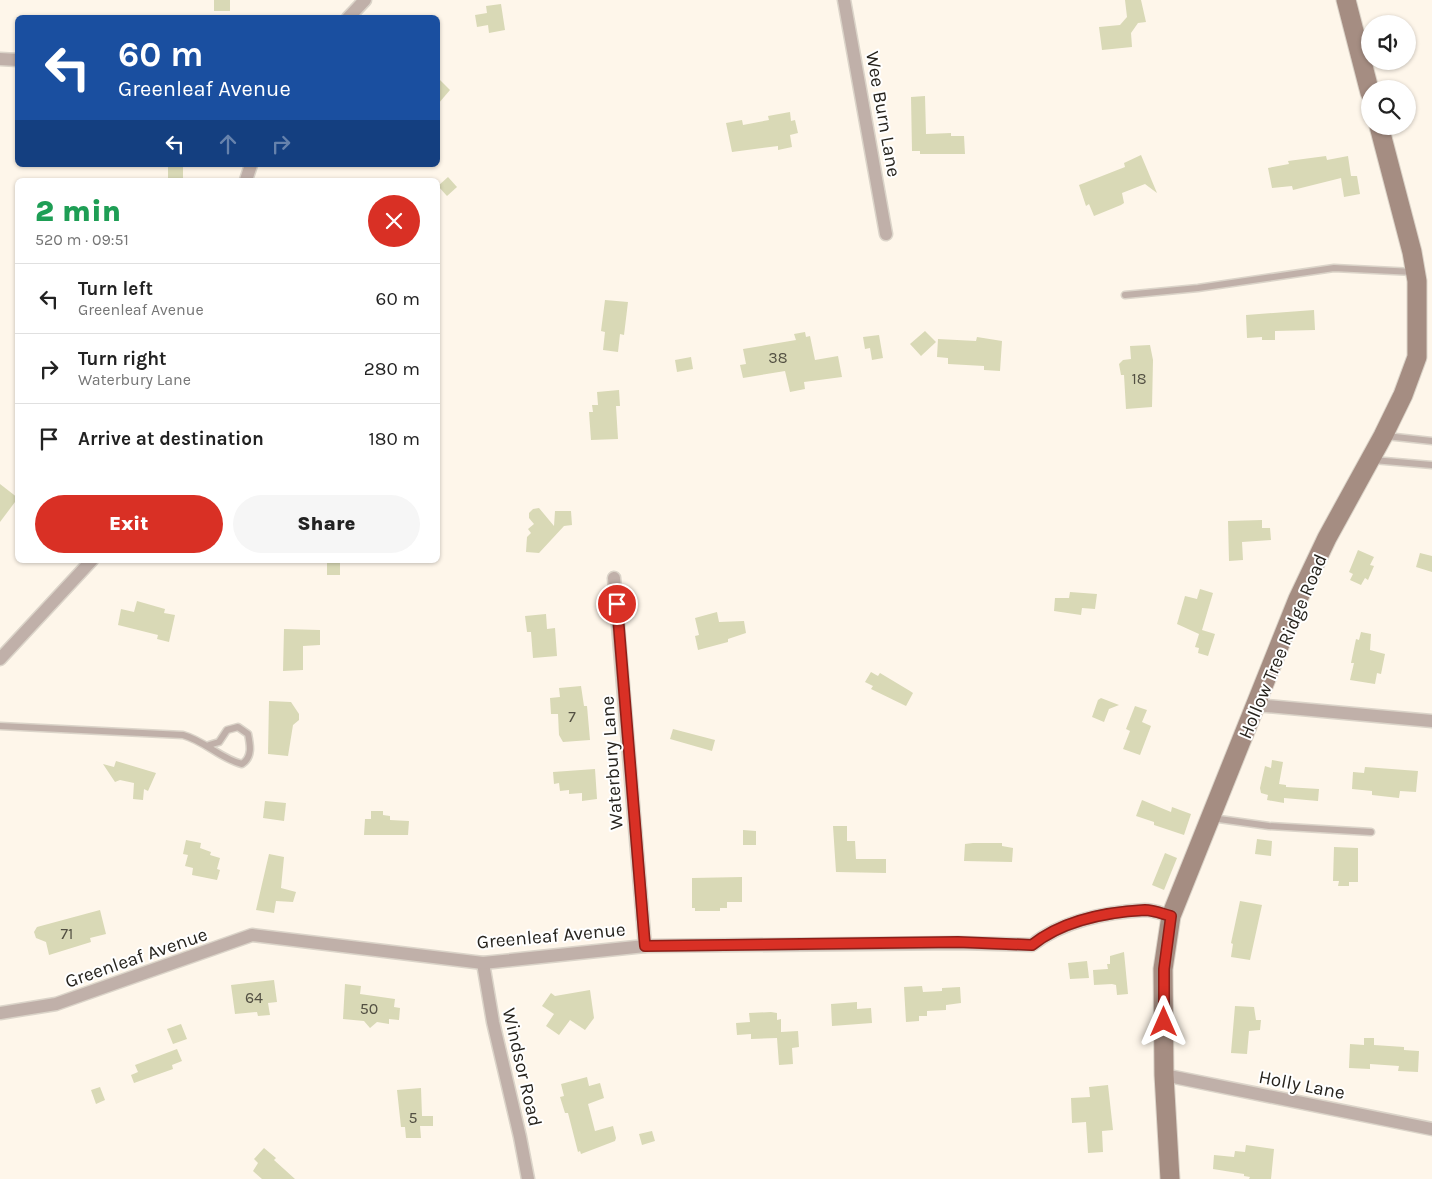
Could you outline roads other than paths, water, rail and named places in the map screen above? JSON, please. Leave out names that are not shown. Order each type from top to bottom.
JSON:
[{"type":"street","points":[[351,15],[365,0]]},
{"type":"street","name":"Wee Burn Lane","points":[[844,0],[886,234]]},
{"type":"street","points":[[1346,0],[1367,80]]},
{"type":"street","points":[[0,59],[15,60]]},
{"type":"street","name":"Hollow Tree Ridge Road","points":[[1170,1179],[1164,1075],[1164,969],[1171,916],[1298,598],[1383,436],[1418,358],[1416,272],[1381,135]]},
{"type":"street","points":[[0,660],[89,563]]},
{"type":"street","name":"Waterbury Lane","points":[[614,578],[645,946]]},
{"type":"street","points":[[1256,705],[1432,721]]},
{"type":"street","name":"Greenleaf Avenue","points":[[0,1013],[56,1004],[252,935],[483,962],[645,946],[958,942],[1032,945],[1046,934],[1063,926],[1097,917],[1146,910],[1171,916]]},
{"type":"street","name":"Windsor Road","points":[[483,962],[493,1022],[528,1179]]},
{"type":"street","name":"Holly Lane","points":[[1164,1075],[1432,1129]]},
{"type":"lane","points":[[1125,294],[1198,288],[1334,268],[1416,272]]},
{"type":"lane","points":[[1383,436],[1432,441]]},
{"type":"lane","points":[[1370,460],[1432,465]]},
{"type":"lane","points":[[0,726],[183,735],[209,746],[232,762],[242,764],[246,761],[251,747],[248,734],[238,726],[227,730],[219,742],[209,746]]},
{"type":"lane","points":[[1211,818],[1269,826],[1371,832]]}]
